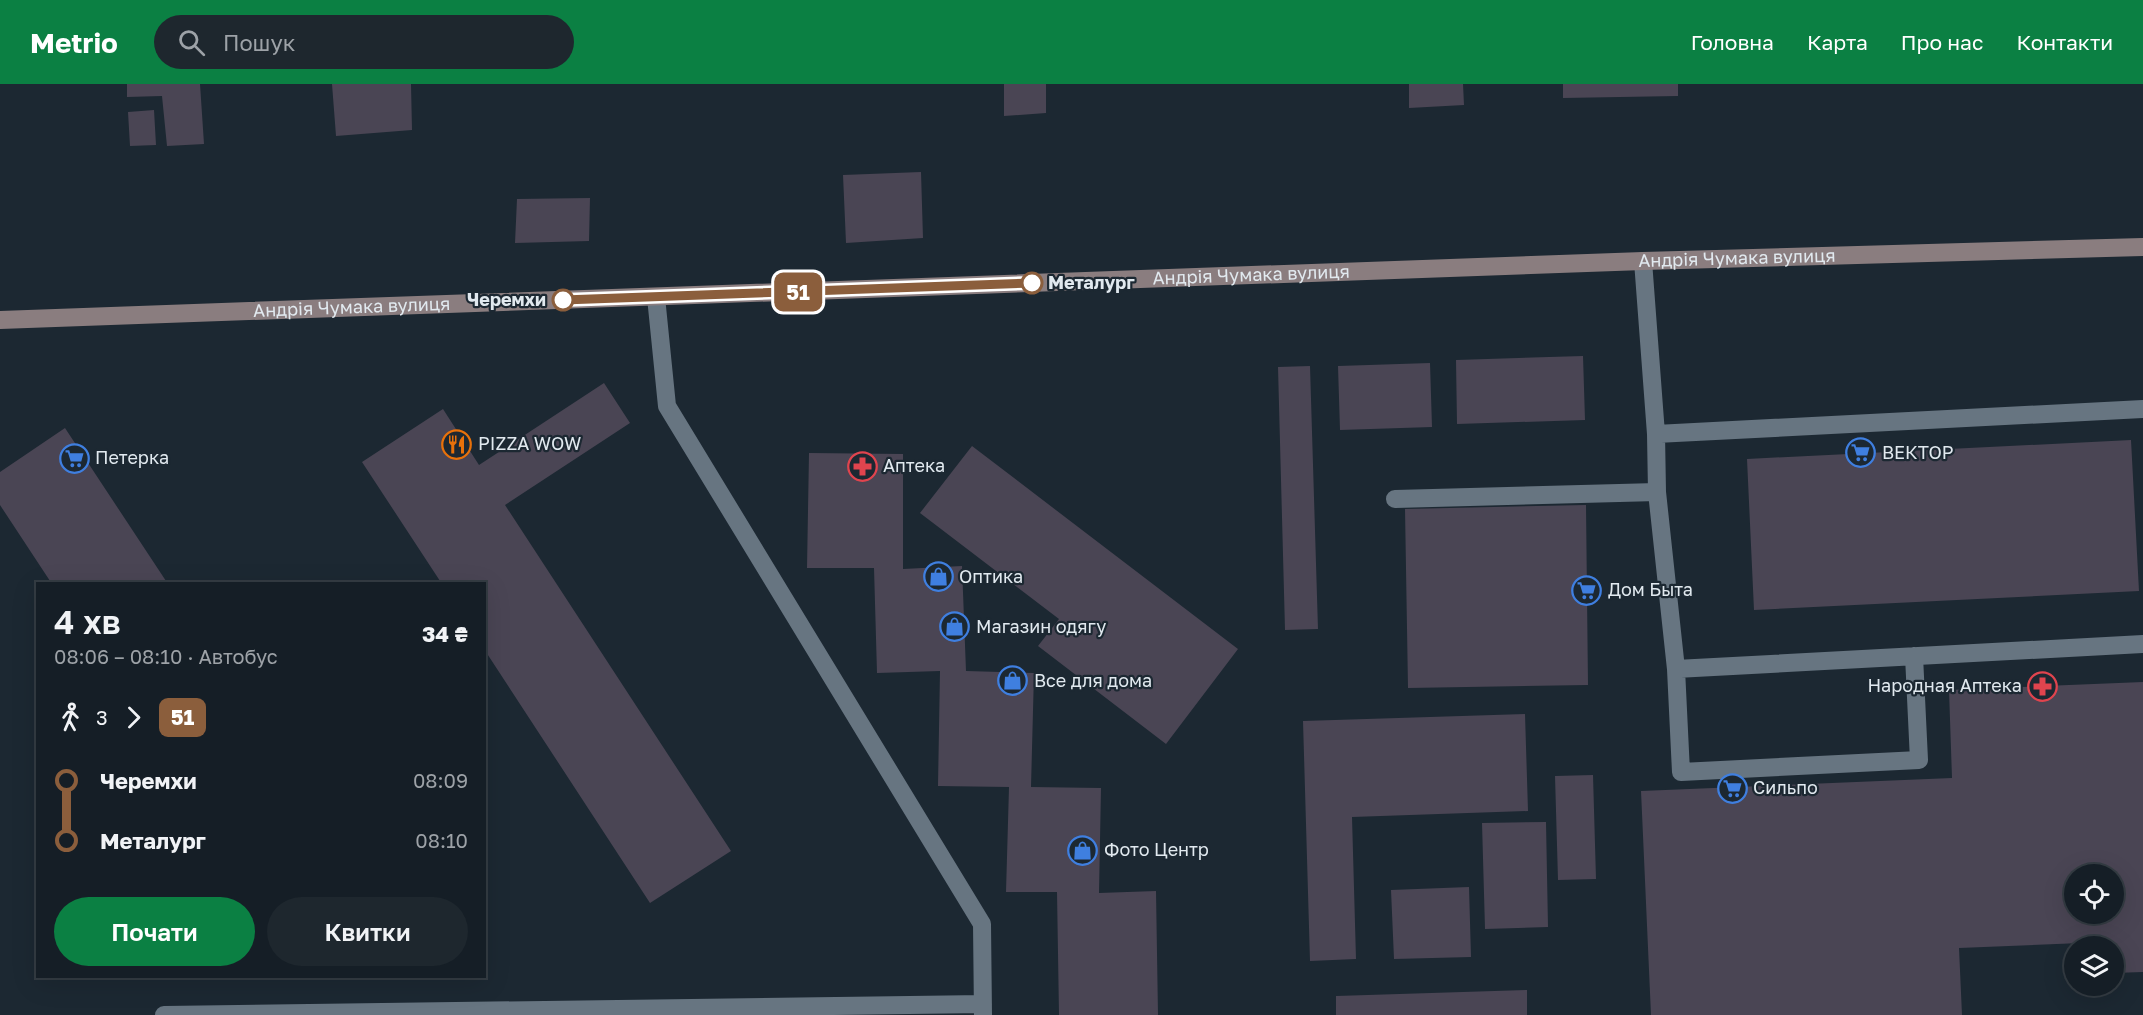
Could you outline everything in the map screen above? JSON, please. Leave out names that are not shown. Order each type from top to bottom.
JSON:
[{"type":"street","name":"Андрія Чумака вулиця","points":[[0,320],[1643,261],[2143,247]]},
{"type":"lane","points":[[1643,261],[1658,492],[1676,669],[1681,772],[1919,760],[1914,656]]},
{"type":"lane","points":[[164,1015],[983,1010],[981,924],[667,406],[656,297]]},
{"type":"lane","points":[[1656,434],[2143,409]]},
{"type":"lane","points":[[1395,499],[1658,492]]},
{"type":"lane","points":[[1676,669],[2143,644]]},
{"type":"building","points":[[127,84],[200,84],[204,144],[167,146],[162,96],[127,97]]},
{"type":"building","points":[[332,84],[411,84],[412,130],[336,136]]},
{"type":"building","points":[[1004,84],[1046,84],[1046,113],[1004,116]]},
{"type":"building","points":[[1409,84],[1463,84],[1464,105],[1409,108]]},
{"type":"building","points":[[1563,84],[1678,84],[1678,96],[1563,98]]},
{"type":"building","points":[[154,110],[156,145],[130,146],[128,112]]},
{"type":"building","points":[[921,172],[923,238],[846,243],[843,175]]},
{"type":"building","points":[[590,198],[589,241],[515,243],[517,199]]},
{"type":"building","points":[[1583,356],[1585,420],[1457,424],[1456,360]]},
{"type":"building","points":[[1430,363],[1432,427],[1340,430],[1338,366]]},
{"type":"building","points":[[1310,366],[1318,629],[1285,630],[1278,367]]},
{"type":"building","points":[[604,383],[630,423],[505,505],[731,851],[650,903],[486,652],[486,582],[441,582],[362,462],[443,409],[479,465]]},
{"type":"building","points":[[65,428],[167,582],[51,582],[0,505],[0,472]]},
{"type":"building","points":[[2131,440],[2139,591],[1754,610],[1747,459]]},
{"type":"building","points":[[972,446],[1238,649],[1166,744],[1038,646],[1059,619],[920,513]]},
{"type":"building","points":[[809,453],[903,454],[903,569],[962,566],[966,671],[1034,673],[1031,787],[1101,788],[1099,893],[1156,891],[1158,1015],[1059,1015],[1057,892],[1006,892],[1009,787],[938,786],[940,671],[877,673],[874,568],[807,568]]},
{"type":"building","points":[[1586,505],[1588,685],[1408,688],[1405,509]]},
{"type":"building","points":[[2143,682],[2143,972],[2124,973],[2124,936],[2064,936],[2064,944],[1959,948],[1962,1015],[1651,1015],[1641,791],[1952,778],[1949,690]]},
{"type":"building","points":[[1525,714],[1528,811],[1352,817],[1356,959],[1310,961],[1303,721]]},
{"type":"building","points":[[1593,775],[1596,879],[1558,880],[1555,776]]},
{"type":"building","points":[[1546,822],[1548,927],[1485,929],[1482,823]]},
{"type":"building","points":[[1469,887],[1471,957],[1394,959],[1391,890]]},
{"type":"building","points":[[1527,990],[1527,1015],[1336,1015],[1336,996]]},
{"type":"bus line","name":"51","points":[[563,300],[1032,283]]},
{"type":"place","name":"Металург","points":[[1032,283]]},
{"type":"place","name":"Черемхи","points":[[563,300]]},
{"type":"place","name":"PIZZA WOW","points":[[457,444]]},
{"type":"place","name":"ВЕКТОР","points":[[1861,453]]},
{"type":"place","name":"Петерка","points":[[74,458]]},
{"type":"place","name":"Аптека","points":[[862,466]]},
{"type":"place","name":"Оптика","points":[[938,577]]},
{"type":"place","name":"Дом Быта","points":[[1587,590]]},
{"type":"place","name":"Магазин одягу","points":[[955,627]]},
{"type":"place","name":"Все для дома","points":[[1013,681]]},
{"type":"place","name":"Народная Аптека","points":[[2043,686]]},
{"type":"place","name":"Сильпо","points":[[1732,788]]},
{"type":"place","name":"Фото Центр","points":[[1083,850]]}]
